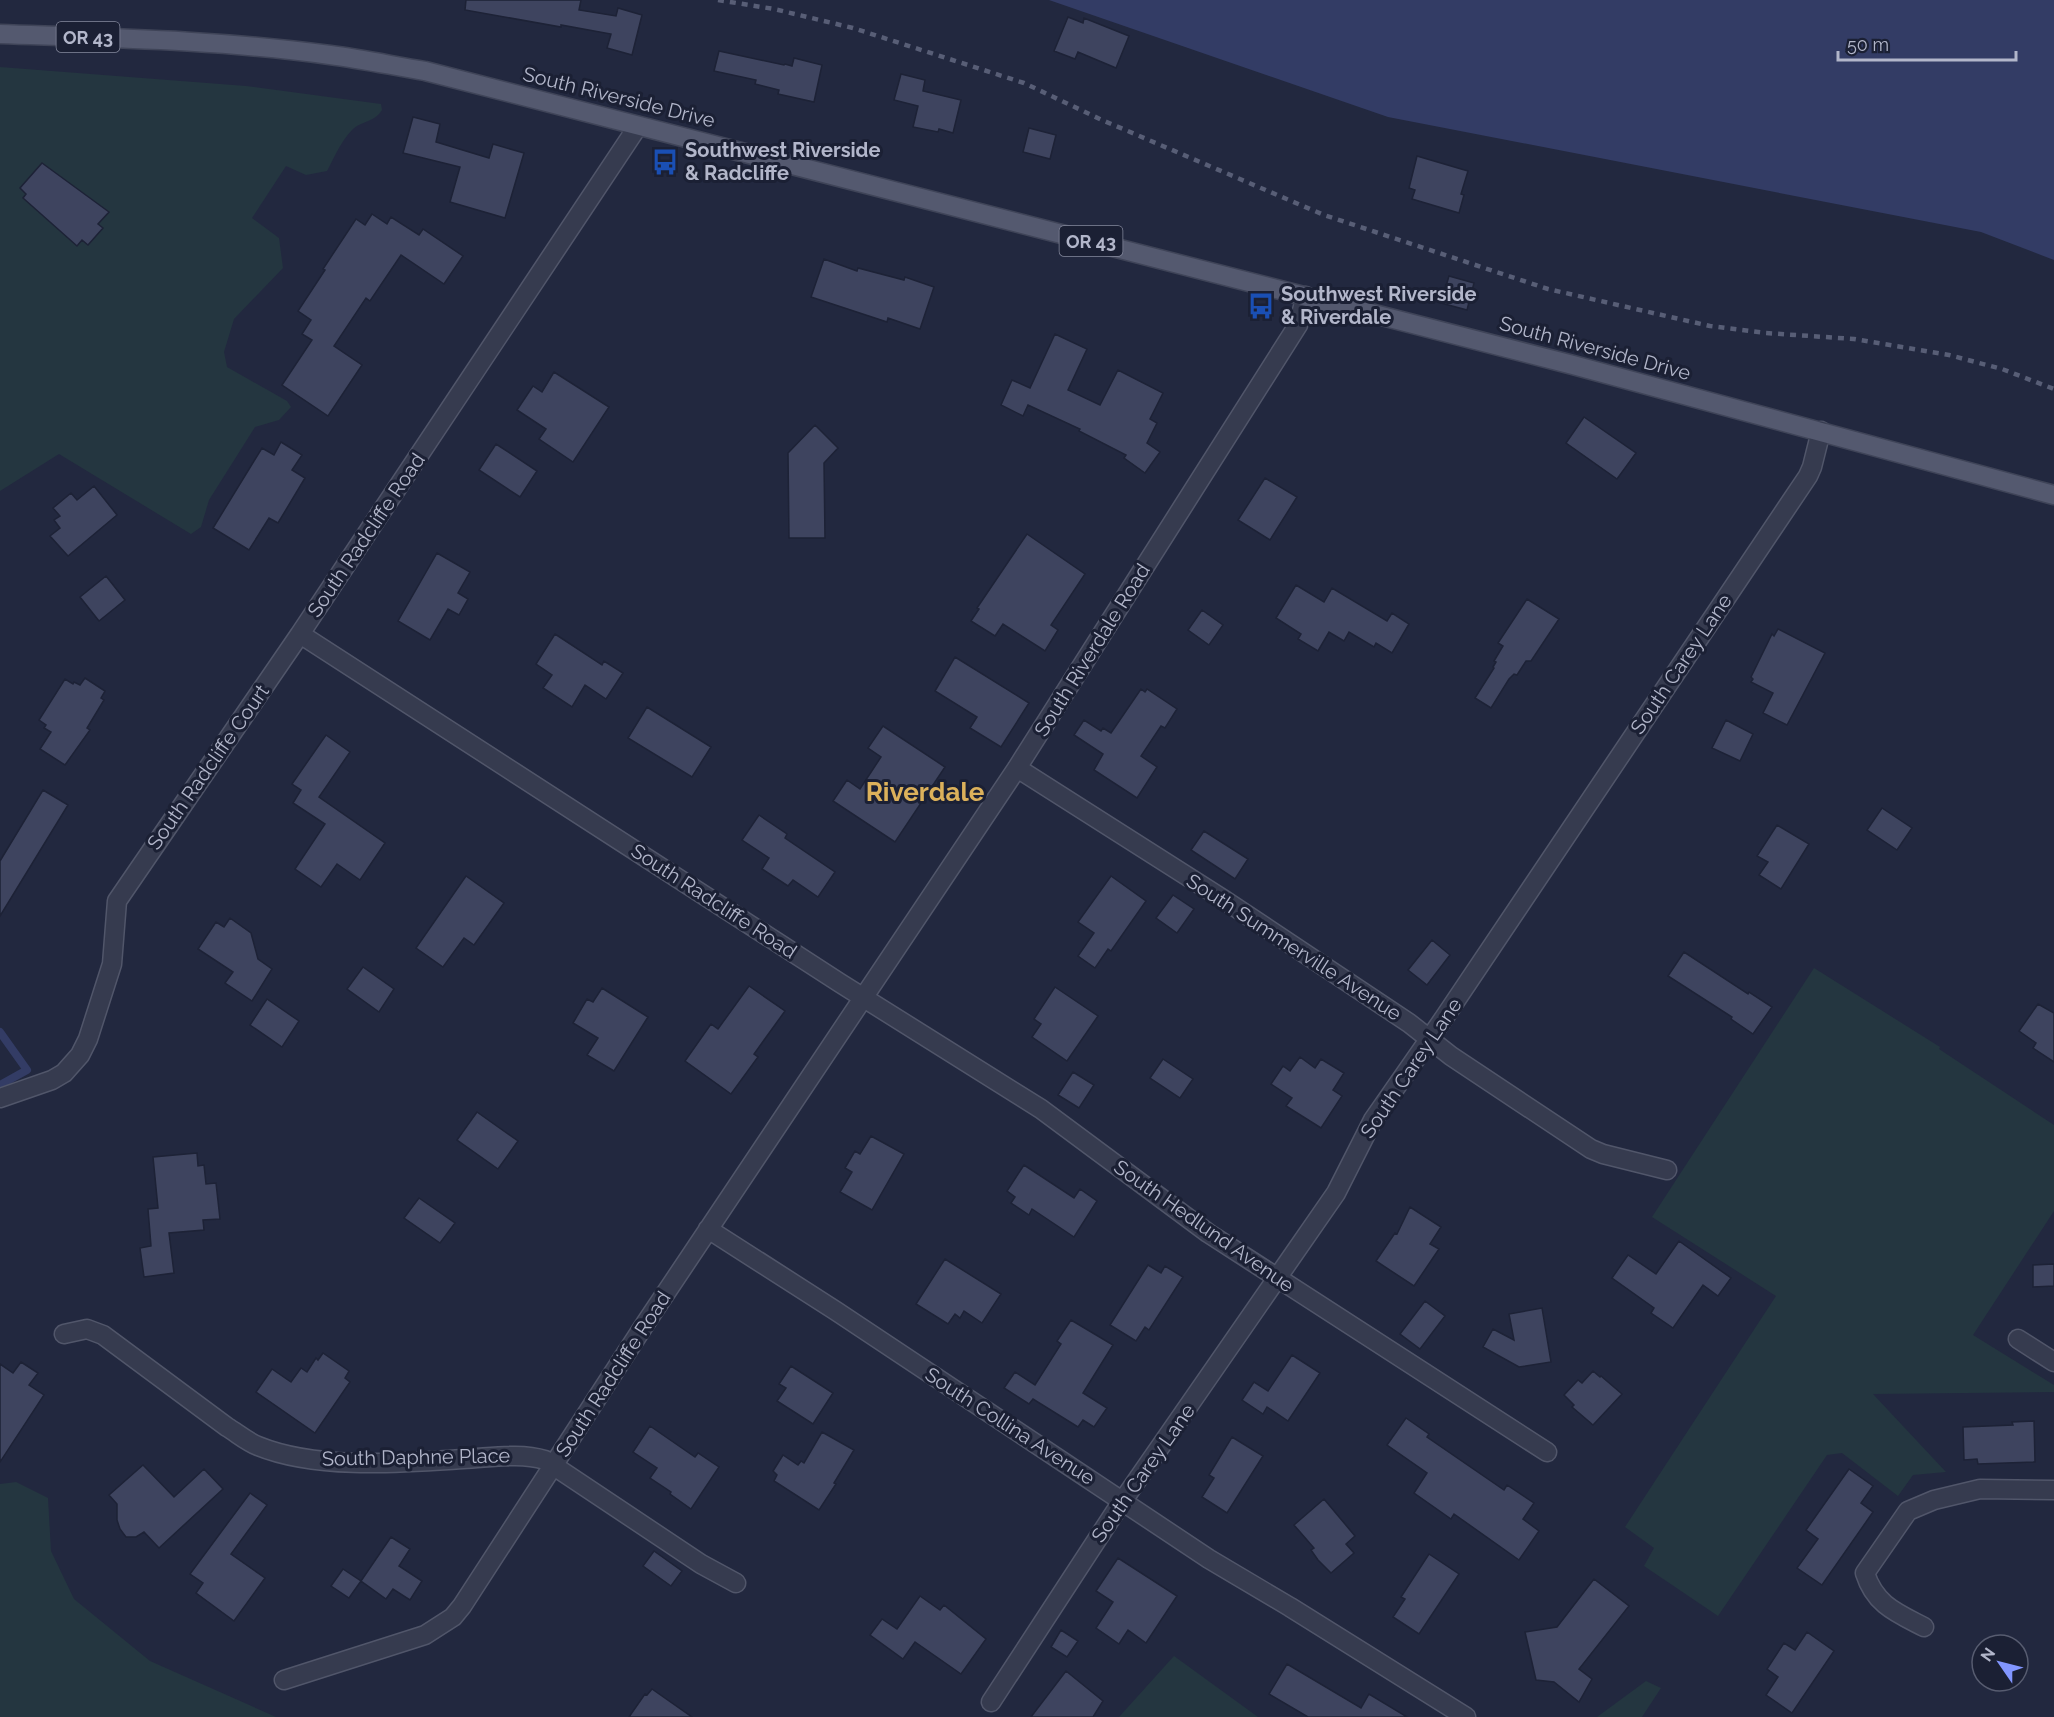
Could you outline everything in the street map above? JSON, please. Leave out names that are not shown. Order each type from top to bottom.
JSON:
[{"type":"main road","name":"South Riverside Drive","points":[[0,34],[176,41],[332,55],[425,71],[1306,296],[1821,431],[2054,495]]},
{"type":"street","name":"South Radcliffe Road","points":[[284,1680],[425,1635],[453,1617],[708,1229],[864,997],[300,633],[638,126]]},
{"type":"street","name":"South Riverdale Road","points":[[864,997],[1017,768],[1298,325],[1306,296]]},
{"type":"street","name":"South Carey Lane","points":[[992,1702],[1124,1501],[1336,1193],[1373,1120],[1808,476],[1821,431]]},
{"type":"street","name":"South Radcliffe Court","points":[[0,1098],[52,1080],[64,1073],[80,1055],[88,1039],[112,964],[117,901],[300,633]]},
{"type":"street","name":"South Summerville Avenue","points":[[1017,768],[1223,899],[1408,1023],[1450,1056],[1591,1149],[1667,1170]]},
{"type":"street","name":"South Hedlund Avenue","points":[[864,997],[1041,1109],[1176,1210],[1547,1452]]},
{"type":"street","name":"South Collina Avenue","points":[[708,1229],[836,1311],[1209,1559],[1290,1606],[1466,1717]]},
{"type":"street","name":"South Daphne Place","points":[[64,1334],[87,1329],[103,1335],[246,1440],[272,1450],[305,1458],[350,1462],[536,1457],[553,1465],[701,1564],[736,1583]]},
{"type":"street","points":[[2018,1339],[2054,1362]]},
{"type":"street","points":[[1924,1627],[1897,1613],[1880,1600],[1870,1587],[1865,1573],[1908,1511],[1934,1500],[1980,1489],[2054,1490]]},
{"type":"shaded area","points":[[0,67],[246,86],[381,104],[382,110],[379,114],[348,134],[327,171],[306,175],[286,166],[252,218],[279,238],[283,268],[234,319],[224,352],[227,367],[287,401],[291,407],[279,420],[255,427],[209,500],[201,527],[191,534],[59,454],[0,491]]},
{"type":"shaded area","points":[[1814,968],[1940,1047],[1939,1049],[2054,1125],[2054,1211],[1973,1335],[2054,1385],[2054,1392],[1873,1394],[1946,1472],[1913,1475],[1898,1496],[1842,1453],[1827,1455],[1718,1616],[1644,1566],[1654,1548],[1625,1527],[1776,1296],[1652,1217]]},
{"type":"shaded area","points":[[16,1482],[48,1498],[51,1551],[74,1599],[150,1661],[276,1717],[0,1717],[0,1484]]},
{"type":"shaded area","points":[[1174,1656],[1258,1717],[1119,1717]]},
{"type":"shaded area","points":[[1646,1681],[1661,1688],[1642,1717],[1597,1717]]},
{"type":"water","points":[[1049,0],[2054,0],[2054,260],[1981,232],[1388,117]]},
{"type":"building","points":[[466,0],[581,0],[579,10],[616,16],[618,8],[642,15],[632,55],[607,48],[611,34],[465,10]]},
{"type":"building","points":[[1068,17],[1083,23],[1084,18],[1129,36],[1116,68],[1078,52],[1075,59],[1054,51]]},
{"type":"building","points":[[719,51],[784,65],[792,66],[794,58],[822,65],[814,102],[778,94],[779,90],[755,84],[756,80],[714,71]]},
{"type":"building","points":[[901,74],[925,80],[923,91],[961,100],[953,133],[939,129],[938,132],[913,127],[918,106],[894,100]]},
{"type":"building","points":[[413,117],[440,124],[436,142],[489,158],[493,144],[524,153],[505,218],[450,202],[460,167],[403,153]]},
{"type":"building","points":[[1029,128],[1056,135],[1050,159],[1023,152]]},
{"type":"building","points":[[1417,156],[1468,171],[1461,194],[1464,195],[1459,213],[1412,199],[1415,190],[1409,188]]},
{"type":"building","points":[[42,163],[109,212],[98,224],[103,228],[88,245],[82,240],[77,246],[23,198],[26,194],[20,188]]},
{"type":"building","points":[[372,214],[387,224],[391,217],[419,235],[423,229],[463,256],[444,284],[401,255],[370,301],[366,298],[334,346],[362,365],[328,416],[282,385],[312,340],[302,334],[311,320],[298,311],[356,219],[365,225]]},
{"type":"building","points":[[824,259],[857,271],[858,268],[904,280],[905,277],[934,287],[920,329],[888,318],[887,322],[811,297]]},
{"type":"building","points":[[1449,276],[1474,283],[1467,310],[1441,303]]},
{"type":"building","points":[[1055,334],[1087,349],[1068,390],[1100,405],[1118,370],[1163,393],[1150,419],[1157,423],[1147,443],[1160,452],[1145,473],[1124,458],[1126,455],[1079,431],[1080,429],[1028,405],[1023,416],[1001,405],[1012,380],[1030,388]]},
{"type":"building","points":[[554,372],[609,407],[573,462],[539,439],[546,429],[517,410],[533,386],[542,392]]},
{"type":"building","points":[[1584,417],[1636,453],[1617,479],[1566,443]]},
{"type":"building","points":[[815,425],[838,448],[824,463],[825,538],[789,538],[788,453]]},
{"type":"building","points":[[281,442],[302,455],[292,470],[305,478],[278,523],[269,518],[249,550],[213,528],[262,448],[274,455]]},
{"type":"building","points":[[496,444],[537,471],[520,497],[479,470]]},
{"type":"building","points":[[1265,478],[1297,497],[1270,540],[1238,520]]},
{"type":"building","points":[[94,486],[117,515],[68,556],[50,536],[60,528],[54,520],[60,516],[53,508],[71,493],[77,500]]},
{"type":"building","points":[[1027,534],[1085,574],[1051,625],[1058,630],[1045,651],[1003,624],[995,636],[971,621],[979,609],[977,608]]},
{"type":"building","points":[[437,553],[470,572],[458,593],[468,599],[459,615],[448,609],[430,640],[398,621]]},
{"type":"building","points":[[106,576],[125,600],[99,621],[80,597]]},
{"type":"building","points":[[1296,585],[1324,602],[1332,588],[1387,621],[1392,613],[1409,624],[1392,653],[1376,643],[1374,647],[1349,632],[1344,641],[1329,632],[1318,651],[1298,639],[1301,634],[1276,618]]},
{"type":"building","points":[[1527,599],[1559,619],[1531,661],[1526,661],[1517,675],[1514,674],[1509,679],[1491,708],[1475,698],[1494,668],[1496,662],[1494,661],[1503,646],[1498,643]]},
{"type":"building","points":[[1202,610],[1223,625],[1209,645],[1188,630]]},
{"type":"building","points":[[1778,629],[1825,653],[1787,725],[1763,713],[1773,693],[1751,682],[1753,679],[1751,677],[1772,634],[1774,636]]},
{"type":"building","points":[[555,634],[602,665],[604,661],[623,673],[606,699],[585,685],[572,707],[543,688],[552,675],[536,664]]},
{"type":"building","points":[[955,657],[1029,703],[1001,747],[970,728],[977,717],[935,691]]},
{"type":"building","points":[[85,678],[105,691],[101,698],[104,700],[87,728],[90,730],[65,765],[40,749],[51,732],[44,728],[46,725],[39,720],[65,679],[80,685]]},
{"type":"building","points":[[1141,689],[1145,692],[1147,689],[1177,709],[1165,728],[1161,726],[1141,756],[1157,767],[1137,798],[1094,770],[1103,754],[1074,735],[1084,720],[1101,731],[1103,728],[1111,733]]},
{"type":"building","points":[[647,707],[711,747],[692,777],[628,738]]},
{"type":"building","points":[[1726,720],[1753,734],[1740,761],[1712,748]]},
{"type":"building","points":[[883,726],[945,767],[895,842],[833,801],[847,780],[860,789],[881,757],[868,748]]},
{"type":"building","points":[[326,735],[350,752],[319,797],[385,843],[360,880],[337,864],[321,887],[295,869],[325,824],[293,803],[301,790],[292,784]]},
{"type":"building","points":[[43,790],[68,805],[0,916],[0,861]]},
{"type":"building","points":[[1882,808],[1912,828],[1897,850],[1867,830]]},
{"type":"building","points":[[759,815],[787,834],[785,838],[835,872],[818,897],[793,880],[788,886],[762,869],[769,858],[742,840]]},
{"type":"building","points":[[1777,825],[1809,844],[1781,889],[1759,875],[1768,862],[1757,856]]},
{"type":"building","points":[[1204,831],[1248,859],[1235,879],[1191,850]]},
{"type":"building","points":[[466,876],[504,903],[474,945],[464,938],[443,967],[416,948]]},
{"type":"building","points":[[1111,876],[1146,901],[1111,951],[1108,949],[1095,968],[1078,956],[1094,933],[1078,922]]},
{"type":"building","points":[[1173,895],[1194,909],[1177,933],[1156,918]]},
{"type":"building","points":[[230,918],[251,933],[258,959],[272,969],[252,1001],[225,983],[233,972],[198,949],[216,922],[224,927]]},
{"type":"building","points":[[1432,940],[1450,955],[1427,985],[1408,970]]},
{"type":"building","points":[[1684,952],[1772,1007],[1753,1034],[1731,1019],[1732,1017],[1668,976]]},
{"type":"building","points":[[363,967],[394,989],[379,1012],[347,989]]},
{"type":"building","points":[[749,986],[785,1011],[754,1054],[758,1057],[731,1094],[685,1061],[711,1024],[718,1029]]},
{"type":"building","points":[[1055,987],[1098,1016],[1067,1061],[1032,1037],[1041,1024],[1034,1019]]},
{"type":"building","points":[[602,988],[648,1017],[614,1071],[587,1055],[598,1038],[573,1023],[587,999],[593,1002]]},
{"type":"building","points":[[267,999],[299,1021],[282,1047],[250,1025]]},
{"type":"building","points":[[2038,1004],[2054,1013],[2054,1062],[2033,1048],[2036,1043],[2019,1031]]},
{"type":"building","points":[[1300,1057],[1315,1068],[1321,1059],[1344,1073],[1333,1090],[1342,1096],[1321,1128],[1286,1106],[1292,1098],[1271,1084],[1283,1066],[1290,1071]]},
{"type":"building","points":[[1163,1059],[1193,1079],[1180,1098],[1150,1078]]},
{"type":"building","points":[[1073,1072],[1094,1085],[1079,1108],[1058,1095]]},
{"type":"building","points":[[477,1112],[518,1141],[498,1169],[457,1140]]},
{"type":"building","points":[[871,1136],[904,1154],[872,1210],[840,1192],[852,1172],[845,1168],[855,1151],[860,1154]]},
{"type":"building","points":[[197,1153],[198,1166],[204,1165],[206,1184],[216,1183],[220,1219],[203,1220],[204,1230],[169,1233],[174,1273],[144,1277],[140,1248],[151,1246],[148,1209],[158,1208],[153,1157]]},
{"type":"building","points":[[1024,1165],[1074,1198],[1080,1189],[1097,1201],[1074,1237],[1032,1209],[1029,1215],[1011,1203],[1015,1197],[1007,1191]]},
{"type":"building","points":[[419,1198],[455,1223],[440,1243],[404,1218]]},
{"type":"building","points":[[1410,1207],[1441,1227],[1430,1244],[1439,1249],[1414,1286],[1376,1261],[1395,1233],[1397,1234]]},
{"type":"building","points":[[1679,1241],[1731,1278],[1718,1296],[1703,1285],[1673,1328],[1651,1313],[1654,1308],[1612,1278],[1628,1255],[1656,1274]]},
{"type":"building","points":[[945,1259],[1001,1294],[982,1323],[964,1311],[960,1318],[955,1314],[948,1324],[916,1304]]},
{"type":"building","points":[[2054,1264],[2054,1286],[2033,1287],[2033,1265]]},
{"type":"building","points":[[1148,1265],[1161,1273],[1165,1266],[1183,1277],[1149,1330],[1145,1327],[1136,1341],[1110,1325]]},
{"type":"building","points":[[1425,1301],[1445,1316],[1420,1349],[1400,1334]]},
{"type":"building","points":[[1542,1308],[1551,1362],[1519,1367],[1483,1347],[1493,1329],[1514,1340],[1509,1314]]},
{"type":"building","points":[[1071,1320],[1113,1345],[1083,1393],[1107,1408],[1094,1427],[1083,1420],[1078,1427],[1033,1399],[1029,1404],[1004,1388],[1015,1372],[1035,1385],[1061,1344],[1057,1341]]},
{"type":"building","points":[[323,1353],[349,1371],[345,1378],[350,1382],[315,1433],[256,1392],[272,1369],[291,1382],[301,1368],[307,1372],[316,1358],[318,1360]]},
{"type":"building","points":[[1292,1355],[1320,1373],[1288,1421],[1267,1407],[1263,1414],[1242,1400],[1254,1382],[1268,1391]]},
{"type":"building","points":[[21,1362],[38,1373],[29,1385],[44,1395],[0,1462],[0,1364],[13,1373]]},
{"type":"building","points":[[791,1366],[833,1393],[813,1424],[777,1401],[786,1388],[779,1384]]},
{"type":"building","points":[[1593,1371],[1622,1394],[1593,1425],[1572,1407],[1574,1405],[1564,1395],[1578,1380],[1582,1383]]},
{"type":"building","points":[[1406,1418],[1429,1434],[1427,1437],[1504,1490],[1507,1485],[1534,1503],[1523,1519],[1539,1531],[1519,1560],[1454,1514],[1451,1519],[1414,1493],[1427,1473],[1387,1445]]},
{"type":"building","points":[[2034,1421],[2035,1462],[1978,1464],[1977,1459],[1964,1460],[1963,1427],[2013,1425],[2012,1422]]},
{"type":"building","points":[[650,1426],[695,1457],[698,1453],[719,1467],[691,1509],[650,1478],[657,1468],[633,1452]]},
{"type":"building","points":[[822,1432],[854,1450],[819,1510],[774,1481],[777,1475],[773,1471],[783,1455],[798,1465],[801,1461],[804,1463]]},
{"type":"building","points":[[1232,1437],[1263,1456],[1227,1513],[1202,1497],[1214,1478],[1209,1475]]},
{"type":"building","points":[[143,1465],[174,1497],[204,1469],[223,1489],[159,1548],[144,1532],[136,1537],[126,1537],[117,1520],[117,1504],[109,1495]]},
{"type":"building","points":[[1849,1469],[1873,1486],[1861,1503],[1873,1512],[1822,1585],[1797,1568],[1818,1539],[1806,1530]]},
{"type":"building","points":[[250,1493],[267,1505],[231,1554],[265,1578],[234,1621],[196,1593],[203,1583],[190,1574]]},
{"type":"building","points":[[1324,1499],[1355,1536],[1346,1544],[1354,1553],[1331,1573],[1318,1560],[1311,1550],[1314,1548],[1294,1525]]},
{"type":"building","points":[[391,1537],[410,1549],[399,1566],[422,1581],[410,1600],[393,1589],[386,1599],[361,1581]]},
{"type":"building","points":[[654,1551],[682,1571],[671,1586],[643,1566]]},
{"type":"building","points":[[1429,1554],[1459,1574],[1419,1634],[1393,1617],[1405,1599],[1401,1597]]},
{"type":"building","points":[[1118,1558],[1177,1596],[1146,1643],[1128,1630],[1119,1644],[1096,1628],[1113,1602],[1096,1591]]},
{"type":"building","points":[[343,1569],[361,1581],[349,1598],[331,1586]]},
{"type":"building","points":[[1594,1579],[1629,1606],[1579,1669],[1592,1679],[1579,1702],[1554,1682],[1536,1680],[1525,1632],[1557,1627]]},
{"type":"building","points":[[920,1596],[940,1610],[944,1605],[986,1639],[961,1674],[915,1642],[903,1659],[870,1635],[882,1619],[897,1629]]},
{"type":"building","points":[[1061,1630],[1078,1641],[1067,1657],[1051,1647]]},
{"type":"building","points":[[1807,1632],[1834,1651],[1792,1713],[1766,1695],[1778,1677],[1767,1669],[1784,1643],[1795,1650]]},
{"type":"building","points":[[1287,1664],[1361,1708],[1369,1694],[1407,1717],[1308,1717],[1269,1694]]},
{"type":"building","points":[[1066,1671],[1103,1701],[1093,1717],[1031,1717]]},
{"type":"building","points":[[652,1689],[692,1717],[629,1717],[645,1694],[647,1695]]},
{"type":"waterway","points":[[0,1032],[27,1070],[0,1085]]},
{"type":"railway","points":[[718,0],[774,9],[853,28],[1024,83],[1102,120],[1324,215],[1548,289],[1710,326],[1766,333],[1854,339],[1949,355],[2002,369],[2054,389]]},
{"type":"place","name":"Southwest Riverside & Radcliffe","points":[[665,162]]},
{"type":"place","name":"Southwest Riverside & Riverdale","points":[[1261,306]]},
{"type":"district","name":"Riverdale","points":[[925,792]]}]
